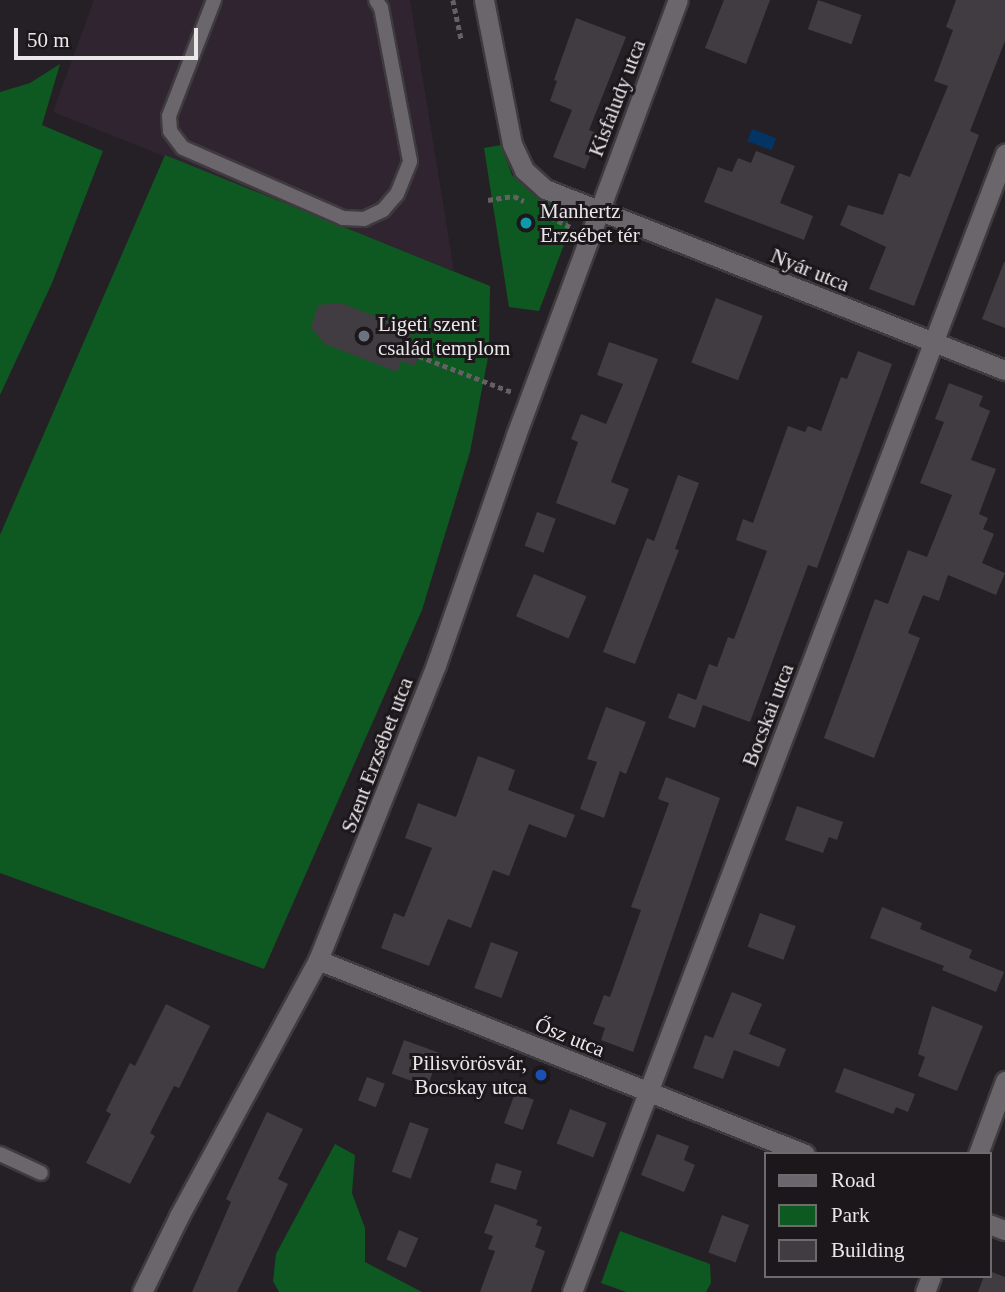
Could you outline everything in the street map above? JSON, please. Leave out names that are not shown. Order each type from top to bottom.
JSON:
[{"type":"street","points":[[484,0],[512,144],[524,170],[545,189],[598,211]]},
{"type":"street","name":"Kisfaludy utca","points":[[598,211],[678,0]]},
{"type":"street","name":"Bocskai utca","points":[[572,1292],[935,344],[1005,154]]},
{"type":"street","name":"Nyár utca","points":[[598,211],[1005,370]]},
{"type":"street","name":"Szent Erzsébet utca","points":[[142,1292],[185,1205],[318,960],[436,666],[598,211]]},
{"type":"street","name":"Ősz utca","points":[[318,960],[800,1152]]},
{"type":"street","points":[[979,1152],[1005,1081]]},
{"type":"lane","points":[[214,0],[169,116],[170,131],[183,148],[343,218],[364,219],[383,210],[397,194],[410,161],[389,46],[376,0]]},
{"type":"lane","points":[[0,1154],[40,1173]]},
{"type":"path","points":[[453,0],[461,39]]},
{"type":"path","points":[[418,356],[517,393]]},
{"type":"shaded area","points":[[94,0],[410,0],[454,271],[53,112]]},
{"type":"green space","points":[[60,64],[42,125],[103,151],[52,283],[0,395],[0,92],[30,83]]},
{"type":"green space","points":[[501,145],[512,175],[527,188],[568,212],[568,234],[539,311],[509,307],[484,148]]},
{"type":"green space","points":[[165,155],[490,286],[489,352],[470,452],[422,610],[264,969],[0,873],[0,535]]},
{"type":"green space","points":[[335,1144],[355,1155],[352,1193],[365,1228],[365,1262],[422,1292],[279,1292],[273,1281],[276,1254]]},
{"type":"green space","points":[[620,1231],[710,1264],[711,1283],[706,1292],[626,1292],[601,1283]]},
{"type":"water","points":[[752,129],[776,138],[772,150],[747,141]]},
{"type":"building","points":[[724,0],[770,0],[746,64],[705,48]]},
{"type":"building","points":[[818,0],[861,15],[851,44],[808,29]]},
{"type":"building","points":[[956,0],[1005,0],[1005,41],[970,131],[979,135],[914,306],[869,289],[886,247],[840,225],[848,205],[883,215],[899,173],[910,177],[948,86],[934,81],[953,30],[946,27]]},
{"type":"building","points":[[576,18],[626,37],[589,130],[599,134],[585,169],[553,157],[572,110],[550,101],[557,81],[554,80]]},
{"type":"building","points":[[756,151],[795,166],[780,203],[813,216],[804,240],[704,202],[718,167],[732,172],[738,158],[751,163]]},
{"type":"building","points":[[1005,262],[1005,328],[982,319]]},
{"type":"building","points":[[716,298],[763,316],[738,380],[691,362]]},
{"type":"building","name":"Ligeti szent család templom","points":[[341,303],[413,331],[409,341],[422,346],[415,366],[401,361],[397,372],[325,344],[311,328],[318,305]]},
{"type":"building","points":[[609,342],[658,359],[611,482],[629,489],[615,525],[556,503],[578,442],[571,439],[581,414],[606,424],[623,384],[597,375]]},
{"type":"building","points":[[858,351],[892,364],[817,568],[808,565],[750,722],[703,705],[695,728],[668,718],[678,693],[696,700],[709,664],[717,667],[728,637],[734,639],[767,551],[736,540],[743,519],[753,523],[788,426],[805,432],[808,426],[821,431],[841,377],[847,379]]},
{"type":"building","points":[[949,383],[983,396],[979,406],[990,411],[971,460],[996,469],[979,514],[988,518],[983,529],[994,534],[982,563],[1005,573],[996,595],[948,575],[939,601],[923,595],[908,633],[920,638],[874,758],[824,738],[875,599],[888,604],[908,550],[927,557],[952,495],[920,483],[944,422],[935,419]]},
{"type":"building","points":[[678,475],[699,483],[675,549],[679,550],[635,664],[603,652],[647,538],[654,541]]},
{"type":"building","points":[[537,512],[556,519],[543,553],[525,546]]},
{"type":"building","points":[[534,574],[586,596],[568,639],[516,616]]},
{"type":"building","points":[[606,707],[646,722],[626,774],[620,771],[604,818],[580,809],[597,762],[587,759]]},
{"type":"building","points":[[478,756],[515,770],[508,790],[575,815],[566,838],[529,824],[509,876],[493,870],[471,928],[448,919],[429,966],[381,948],[394,913],[404,917],[432,848],[405,838],[418,803],[456,817]]},
{"type":"building","points":[[666,777],[720,798],[633,1052],[601,1040],[605,1028],[593,1024],[604,995],[610,997],[641,910],[631,907],[669,803],[658,799]]},
{"type":"building","points":[[797,806],[843,822],[837,840],[829,837],[823,853],[785,840]]},
{"type":"building","points":[[882,907],[922,923],[920,929],[972,950],[969,958],[1004,972],[996,992],[942,970],[944,966],[870,938]]},
{"type":"building","points":[[760,913],[796,926],[783,960],[748,947]]},
{"type":"building","points":[[491,942],[518,952],[501,998],[474,988]]},
{"type":"building","points":[[732,992],[762,1004],[749,1034],[786,1049],[779,1067],[734,1050],[723,1079],[693,1068],[705,1035],[713,1038]]},
{"type":"building","points":[[166,1004],[210,1026],[179,1088],[174,1086],[150,1133],[155,1136],[130,1184],[86,1163],[111,1114],[106,1111],[130,1063],[135,1066]]},
{"type":"building","points":[[932,1006],[983,1026],[957,1091],[918,1076],[925,1057],[918,1054]]},
{"type":"building","points":[[404,1040],[440,1053],[427,1087],[392,1074]]},
{"type":"building","points":[[844,1068],[915,1094],[908,1112],[896,1107],[893,1114],[835,1092]]},
{"type":"building","points":[[367,1077],[385,1084],[376,1107],[358,1100]]},
{"type":"building","points":[[515,1093],[534,1100],[523,1130],[504,1123]]},
{"type":"building","points":[[570,1109],[606,1123],[593,1158],[557,1144]]},
{"type":"building","points":[[267,1112],[303,1129],[278,1179],[288,1184],[237,1292],[192,1292],[231,1202],[226,1199]]},
{"type":"building","points":[[410,1122],[429,1129],[411,1179],[392,1172]]},
{"type":"building","points":[[657,1134],[689,1146],[684,1160],[695,1165],[684,1192],[641,1175]]},
{"type":"building","points":[[496,1163],[522,1171],[516,1190],[490,1182]]},
{"type":"building","points":[[495,1204],[538,1220],[536,1225],[542,1227],[535,1247],[545,1251],[531,1292],[480,1292],[495,1251],[488,1249],[493,1236],[484,1233]]},
{"type":"building","points":[[722,1215],[749,1225],[736,1263],[708,1253]]},
{"type":"building","points":[[399,1230],[418,1238],[406,1268],[386,1259]]},
{"type":"building","points":[[991,1272],[1005,1277],[1005,1292],[978,1292],[983,1278],[991,1278]]},
{"type":"place","name":"Manhertz Erzsébet tér","points":[[526,223]]},
{"type":"place","name":"Ligeti szent család templom","points":[[364,336]]},
{"type":"place","name":"Pilisvörösvár, Bocskay utca","points":[[541,1075]]}]
